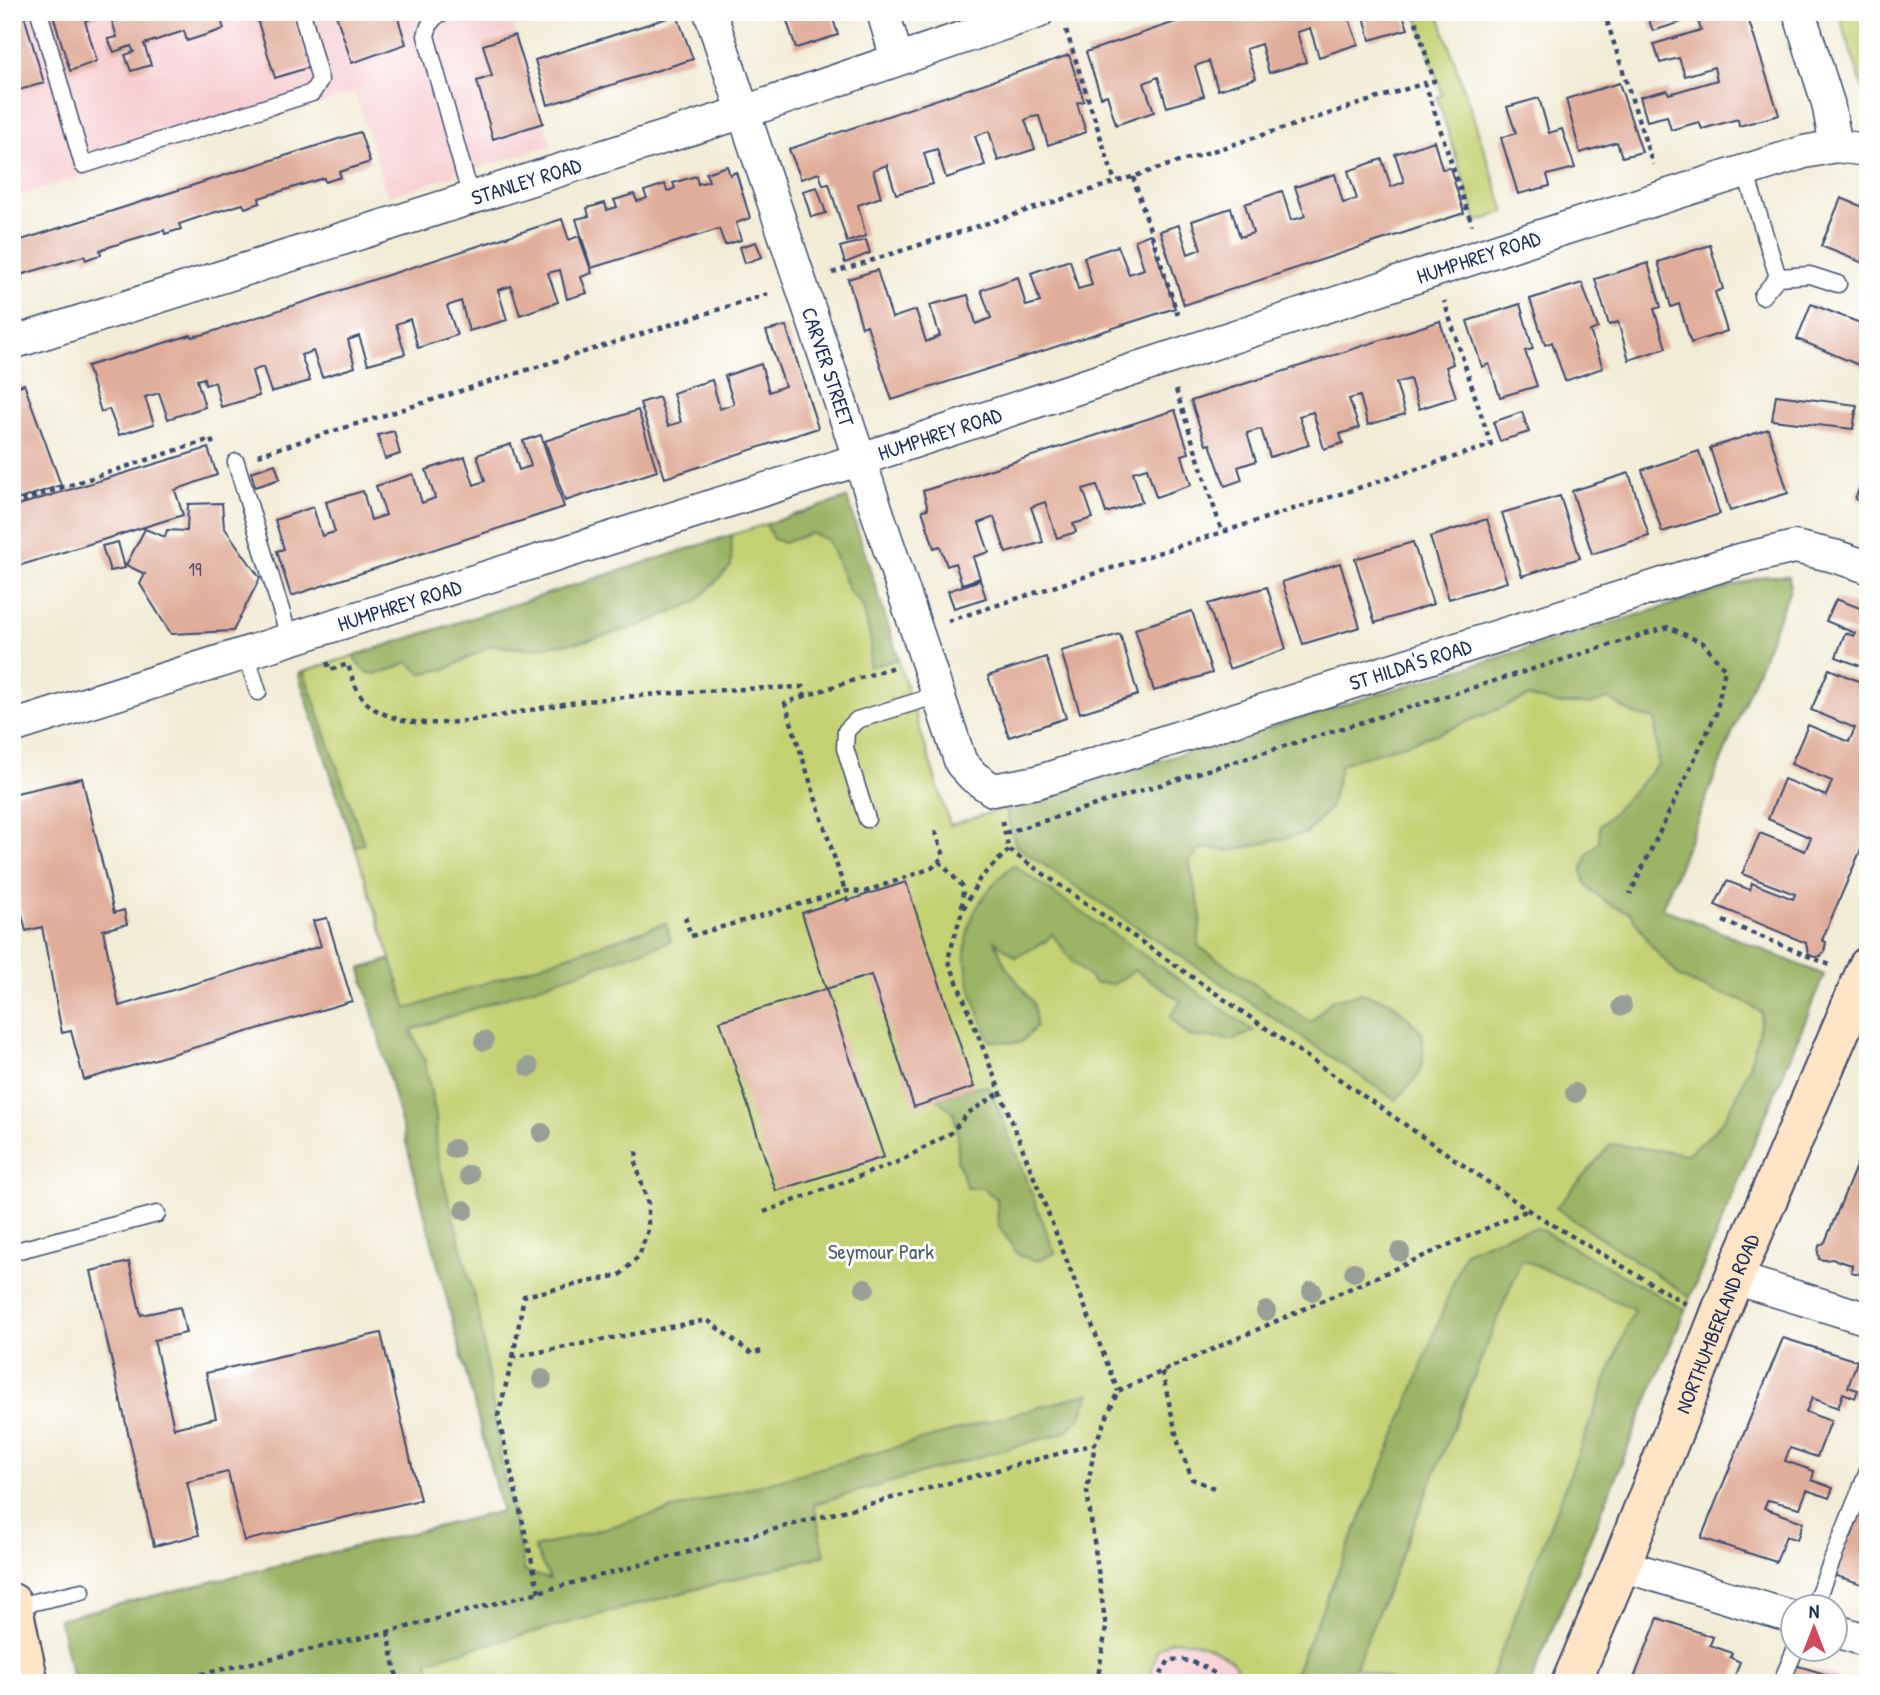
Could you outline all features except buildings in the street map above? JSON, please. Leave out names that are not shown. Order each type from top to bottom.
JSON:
[{"type":"main road","name":"NORTHUMBERLAND ROAD","points":[[1571,1683],[1621,1565],[1734,1278],[1863,990]]},
{"type":"main road","points":[[13,1605],[29,1683]]},
{"type":"street","name":"CARVER STREET","points":[[710,12],[961,763],[974,777],[993,790]]},
{"type":"street","points":[[883,12],[897,59]]},
{"type":"street","points":[[1799,12],[1828,103],[1836,146]]},
{"type":"street","name":"STANLEY ROAD","points":[[12,343],[744,112],[897,59],[1051,19]]},
{"type":"street","name":"HUMPHREY ROAD","points":[[12,727],[861,460],[1804,152],[1836,146],[1868,150]]},
{"type":"street","name":"ST HILDA'S ROAD","points":[[993,790],[1037,782],[1739,560],[1795,548],[1835,556],[1868,567]]},
{"type":"street","points":[[1734,1278],[1868,1320]]},
{"type":"street","points":[[1621,1565],[1778,1612]]},
{"type":"street","points":[[1848,1634],[1868,1641]]},
{"type":"lane","points":[[39,12],[83,165],[312,93],[320,80],[302,12]]},
{"type":"lane","points":[[444,12],[429,24],[426,36],[471,198]]},
{"type":"lane","points":[[1745,171],[1778,277]]},
{"type":"lane","points":[[1762,296],[1778,277],[1810,275],[1838,284]]},
{"type":"lane","points":[[236,462],[304,635]]},
{"type":"lane","points":[[246,654],[258,692]]},
{"type":"lane","points":[[867,819],[845,748],[846,731],[857,720],[938,695]]},
{"type":"lane","points":[[12,1252],[157,1214]]},
{"type":"lane","points":[[1819,1594],[1867,1476]]},
{"type":"lane","points":[[13,1605],[82,1591]]},
{"type":"lane","points":[[1781,1683],[1789,1664]]},
{"type":"path","points":[[12,504],[211,439],[219,467],[236,462],[1434,81],[1413,12]]},
{"type":"path","points":[[1604,12],[1664,197]]},
{"type":"path","points":[[1051,19],[1115,182]]},
{"type":"path","points":[[1425,83],[1482,256]]},
{"type":"path","points":[[1133,177],[1223,532]]},
{"type":"path","points":[[845,891],[785,704],[921,644],[1223,532],[1491,445],[1443,295],[1432,272]]},
{"type":"path","points":[[1005,833],[1668,627],[1703,643],[1725,669],[1716,714],[1630,894]]},
{"type":"path","points":[[304,635],[330,670],[348,664],[353,684],[363,702],[377,711],[399,719],[427,724],[576,702],[666,693],[803,688],[805,696]]},
{"type":"path","points":[[993,790],[1009,850],[1528,1210],[1717,1322]]},
{"type":"path","points":[[685,917],[691,936],[845,891],[864,892],[932,868],[944,856],[935,830]]},
{"type":"path","points":[[1009,850],[980,878],[962,911],[948,959],[1118,1391]]},
{"type":"path","points":[[939,861],[963,887],[962,911]]},
{"type":"path","points":[[1723,921],[1863,990]]},
{"type":"path","points":[[764,1212],[900,1161],[951,1133],[968,1113],[1000,1093]]},
{"type":"path","points":[[539,1592],[498,1416],[513,1357],[524,1296],[620,1275],[639,1256],[648,1230],[648,1204],[636,1164],[637,1147]]},
{"type":"path","points":[[1097,1683],[1106,1628],[1087,1492],[1094,1444],[1118,1391],[1528,1210]]},
{"type":"path","points":[[513,1357],[707,1320],[752,1354],[761,1352]]},
{"type":"path","points":[[1162,1372],[1178,1442],[1192,1479],[1214,1488]]},
{"type":"path","points":[[162,1683],[388,1632],[1094,1444]]},
{"type":"path","points":[[388,1632],[398,1683]]},
{"type":"path","points":[[1156,1683],[1169,1660],[1179,1659],[1210,1669],[1220,1678],[1220,1683]]},
{"type":"shaded area","points":[[12,12],[509,12],[551,145],[388,196],[355,93],[12,198]]},
{"type":"shaded area","points":[[1172,1597],[1271,1635],[1399,1683],[1121,1683]]},
{"type":"green space","points":[[1416,12],[1438,12],[1505,212],[1477,222],[1437,97],[1442,94]]},
{"type":"green space","points":[[1857,12],[1868,12],[1868,104],[1840,18]]},
{"type":"green space","name":"Seymour Park","points":[[847,498],[950,825],[1766,576],[1789,576],[1790,589],[1662,908],[1824,975],[1530,1683],[1399,1683],[1305,1648],[1291,1683],[1238,1683],[1237,1669],[1228,1657],[1204,1646],[1178,1640],[1157,1650],[1148,1683],[75,1683],[59,1619],[502,1511],[361,969],[391,959],[299,673]]},
{"type":"green space","points":[[847,498],[899,659],[869,667],[871,642],[863,607],[848,589],[828,540],[811,533],[784,543],[773,539],[766,524]]},
{"type":"green space","points":[[732,535],[731,566],[696,602],[639,626],[584,641],[526,649],[492,645],[447,669],[421,673],[408,662],[385,672],[371,673],[364,671],[354,656]]},
{"type":"green space","points":[[1766,576],[1789,576],[1790,589],[1662,908],[1824,975],[1690,1297],[1556,1208],[1611,1144],[1687,1154],[1708,1137],[1727,1114],[1734,1100],[1747,1071],[1760,1026],[1762,1013],[1743,1000],[1714,992],[1681,978],[1652,947],[1630,913],[1609,904],[1587,887],[1582,871],[1588,853],[1599,842],[1600,826],[1658,765],[1655,719],[1635,715],[1609,699],[1591,704],[1556,704],[1528,697],[1437,734],[1341,764],[1330,808],[1307,833],[1231,851],[1202,848],[1189,861],[1201,915],[1198,946],[1311,1022],[1332,1000],[1362,993],[1392,1002],[1422,1032],[1423,1055],[1420,1070],[1396,1100],[1016,846],[1005,808]]},
{"type":"green space","points":[[304,672],[364,844],[354,846],[300,679],[299,673]]},
{"type":"green space","points":[[1013,865],[1254,1031],[1233,1040],[1188,1036],[1170,1017],[1181,1001],[1135,970],[1114,984],[1095,983],[1073,962],[1052,934],[1045,942],[1016,957],[995,941],[1005,965],[1034,1004],[1036,1027],[1020,1043],[990,1041],[972,991],[966,948],[969,927],[977,907],[992,886]]},
{"type":"green space","points":[[666,923],[671,941],[411,1030],[425,1062],[436,1117],[437,1155],[479,1315],[503,1473],[525,1572],[550,1579],[534,1548],[1090,1393],[1080,1418],[1066,1432],[814,1504],[825,1555],[428,1660],[432,1683],[74,1683],[59,1619],[502,1511],[361,969],[391,960],[407,1009]]},
{"type":"green space","points":[[989,1086],[1055,1253],[1037,1261],[1018,1255],[998,1225],[997,1199],[983,1188],[967,1188],[957,1159],[958,1136],[954,1113],[937,1099],[974,1087]]},
{"type":"green space","points":[[1538,1228],[1685,1310],[1530,1683],[1489,1683],[1634,1309],[1522,1259],[1356,1666],[1342,1683],[1291,1683],[1400,1424],[1465,1252],[1510,1233]]}]
